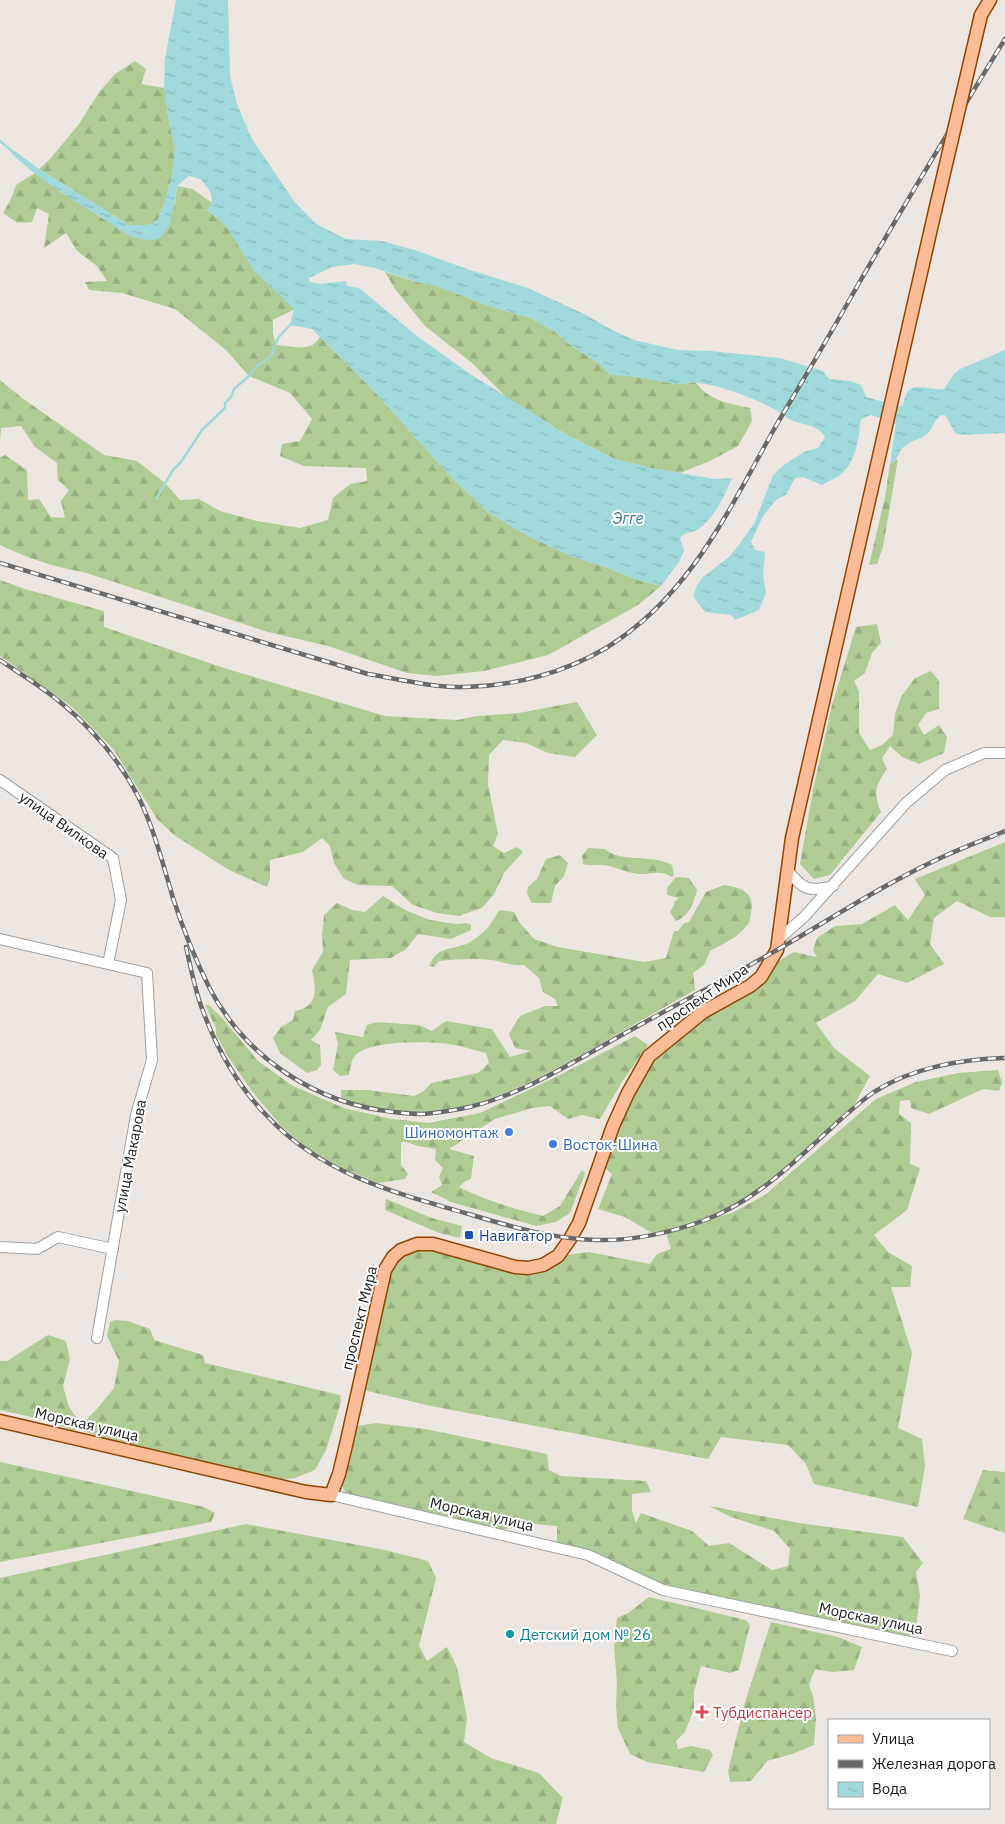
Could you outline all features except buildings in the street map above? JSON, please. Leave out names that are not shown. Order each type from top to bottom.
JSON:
[{"type":"main road","name":"проспект Мира","points":[[331,1495],[339,1474],[386,1270],[393,1257],[401,1250],[417,1244],[433,1244],[515,1267],[528,1268],[543,1265],[558,1256],[579,1223],[612,1126],[632,1084],[650,1056],[703,1012],[750,986],[761,977],[777,950],[792,838],[981,15],[990,0]]},
{"type":"main road","name":"Морская улица","points":[[0,1421],[306,1492],[331,1495]]},
{"type":"street","points":[[779,939],[804,918],[906,803],[945,770],[984,753],[1005,753]]},
{"type":"street","name":"улица Вилкова","points":[[0,780],[113,858],[122,900],[108,964]]},
{"type":"street","points":[[787,870],[800,884],[814,890],[833,886]]},
{"type":"street","points":[[0,939],[108,964]]},
{"type":"street","name":"улица Макарова","points":[[97,1338],[136,1115],[152,1060],[148,973],[108,964]]},
{"type":"street","points":[[0,1247],[36,1249],[58,1236],[113,1249]]},
{"type":"street","name":"Морская улица","points":[[331,1495],[588,1555],[663,1590],[952,1651]]},
{"type":"green space","points":[[135,61],[146,69],[141,84],[164,88],[175,148],[172,176],[164,204],[158,220],[148,225],[129,225],[39,169],[50,159],[79,124],[100,91],[115,74]]},
{"type":"green space","points":[[35,173],[59,191],[131,236],[152,240],[175,203],[177,186],[193,189],[212,203],[207,210],[228,229],[255,271],[295,309],[273,320],[273,334],[276,345],[307,347],[316,342],[320,337],[374,391],[451,477],[488,512],[530,537],[571,556],[641,581],[661,586],[638,605],[548,655],[484,671],[437,676],[407,673],[328,646],[268,632],[83,572],[41,562],[0,545],[0,457],[5,455],[27,470],[28,500],[39,499],[51,517],[65,518],[61,501],[69,490],[58,480],[57,463],[35,447],[21,426],[1,428],[0,441],[0,380],[22,398],[104,455],[137,461],[165,483],[180,500],[199,499],[220,511],[257,521],[300,528],[328,520],[333,498],[350,484],[367,481],[366,468],[304,466],[280,456],[282,444],[300,441],[312,419],[290,393],[249,376],[226,350],[175,309],[122,293],[89,290],[85,282],[107,281],[97,266],[77,251],[66,233],[44,248],[49,214],[37,208],[32,222],[18,223],[3,213],[16,185]]},
{"type":"green space","points":[[385,272],[439,287],[495,308],[531,318],[554,331],[572,346],[600,364],[611,375],[626,375],[678,384],[695,382],[713,397],[726,403],[750,408],[752,421],[738,446],[710,461],[680,473],[615,459],[569,436],[506,397],[472,363],[425,326],[395,289]]},
{"type":"green space","points":[[898,459],[883,547],[877,564],[869,565],[885,497],[890,464]]},
{"type":"green space","points":[[0,580],[104,611],[104,627],[224,668],[385,716],[457,720],[477,716],[519,713],[577,702],[597,735],[575,757],[548,753],[526,743],[503,740],[489,755],[488,784],[498,834],[493,846],[504,853],[517,847],[523,852],[504,873],[494,894],[482,908],[459,916],[437,913],[413,905],[392,886],[358,885],[344,879],[334,863],[330,846],[322,838],[303,852],[270,860],[270,879],[267,887],[229,870],[174,835],[157,819],[114,750],[72,707],[0,656]]},
{"type":"green space","points":[[877,624],[881,643],[872,653],[865,673],[854,681],[859,691],[859,733],[870,750],[882,745],[893,735],[895,714],[901,697],[915,678],[931,671],[939,681],[939,709],[926,713],[918,725],[924,735],[939,725],[947,737],[944,753],[919,764],[902,757],[890,746],[882,758],[887,769],[876,789],[881,812],[830,875],[814,879],[800,864],[813,790],[832,705],[856,627]]},
{"type":"green space","points":[[1005,842],[1005,917],[990,917],[957,901],[934,918],[930,944],[944,964],[907,983],[878,974],[855,1001],[816,1023],[834,1048],[870,1076],[853,1107],[789,1167],[760,1191],[739,1204],[706,1220],[732,1213],[765,1195],[876,1099],[916,1082],[958,1073],[998,1070],[1002,1082],[999,1091],[983,1089],[929,1114],[911,1108],[910,1100],[900,1101],[899,1114],[911,1123],[910,1164],[920,1168],[907,1210],[874,1235],[888,1252],[912,1266],[910,1287],[891,1287],[912,1353],[898,1428],[922,1439],[925,1466],[918,1507],[814,1484],[806,1464],[788,1445],[721,1437],[708,1459],[431,1406],[359,1389],[385,1270],[417,1244],[515,1267],[558,1256],[589,1252],[650,1264],[657,1254],[671,1249],[666,1233],[657,1236],[625,1217],[598,1209],[612,1174],[599,1163],[641,1067],[767,968],[794,952],[817,957],[813,950],[817,938],[835,926],[862,924],[895,905],[908,920],[925,895],[915,879]]},
{"type":"green space","points":[[588,848],[605,849],[619,856],[665,862],[672,865],[674,875],[672,877],[658,873],[637,874],[606,866],[583,864],[582,856]]},
{"type":"green space","points":[[560,855],[568,863],[564,876],[555,886],[551,903],[532,903],[527,894],[528,887],[537,879],[546,859]]},
{"type":"green space","points":[[676,877],[689,878],[697,890],[690,908],[681,919],[676,921],[670,912],[675,903],[673,903],[679,898],[667,895],[667,888]]},
{"type":"green space","points":[[724,885],[742,890],[749,896],[752,906],[750,921],[735,936],[710,951],[705,964],[693,973],[695,990],[579,1056],[515,1089],[470,1104],[447,1109],[423,1112],[392,1110],[371,1107],[341,1098],[341,1090],[368,1090],[414,1096],[424,1091],[431,1083],[478,1073],[489,1063],[486,1053],[460,1046],[407,1042],[366,1049],[355,1056],[349,1075],[340,1076],[333,1070],[338,1044],[335,1032],[363,1037],[367,1025],[377,1022],[419,1025],[432,1031],[446,1021],[492,1029],[510,1057],[531,1051],[515,1048],[509,1034],[520,1016],[545,1006],[558,1006],[555,999],[543,992],[539,978],[524,965],[492,960],[459,959],[439,961],[434,967],[429,966],[439,952],[471,942],[487,929],[500,910],[514,912],[520,923],[534,939],[558,947],[644,962],[666,958],[674,931],[678,931],[684,923],[689,922],[706,892]]},
{"type":"green space","points":[[383,896],[405,910],[430,920],[456,924],[467,923],[471,925],[471,930],[451,939],[418,934],[406,949],[391,958],[350,960],[346,994],[328,1007],[320,1030],[311,1040],[320,1045],[321,1065],[317,1070],[307,1073],[280,1053],[273,1038],[281,1027],[293,1020],[295,1011],[303,1009],[312,1001],[315,990],[312,970],[323,952],[324,915],[337,903],[352,910],[365,912]]},
{"type":"green space","points":[[205,1005],[209,1005],[223,1019],[258,1061],[293,1086],[344,1108],[392,1119],[428,1123],[480,1113],[564,1073],[635,1036],[648,1045],[622,1082],[600,1119],[582,1115],[568,1119],[550,1106],[532,1108],[495,1119],[449,1149],[474,1156],[471,1179],[459,1187],[500,1204],[543,1216],[560,1206],[582,1170],[585,1173],[570,1213],[556,1222],[536,1226],[451,1202],[431,1192],[442,1185],[439,1177],[443,1168],[435,1160],[436,1149],[404,1141],[401,1143],[401,1165],[408,1174],[405,1179],[378,1183],[342,1168],[307,1148],[281,1126],[251,1090],[216,1035],[216,1028]]},
{"type":"green space","points":[[386,1199],[432,1218],[462,1226],[460,1238],[439,1233],[385,1210]]},
{"type":"green space","points":[[115,1320],[128,1321],[150,1329],[154,1340],[203,1355],[205,1363],[340,1395],[341,1402],[326,1450],[315,1470],[295,1478],[277,1480],[103,1439],[84,1430],[88,1418],[114,1388],[119,1361],[107,1336],[110,1322]]},
{"type":"green space","points":[[48,1335],[66,1341],[70,1359],[63,1386],[69,1407],[78,1420],[74,1431],[40,1419],[0,1410],[0,1361],[7,1361]]},
{"type":"green space","points":[[376,1423],[425,1429],[547,1454],[549,1470],[561,1476],[646,1481],[651,1492],[632,1494],[632,1511],[636,1523],[641,1513],[692,1531],[709,1546],[729,1543],[772,1570],[788,1566],[790,1549],[774,1531],[731,1517],[709,1506],[799,1523],[903,1537],[923,1563],[916,1572],[920,1596],[914,1643],[663,1590],[588,1555],[557,1548],[557,1526],[534,1524],[489,1532],[347,1499],[339,1474],[350,1427]]},
{"type":"green space","points":[[0,1462],[204,1507],[215,1513],[211,1522],[0,1562]]},
{"type":"green space","points":[[983,1470],[1005,1472],[1005,1533],[963,1519]]},
{"type":"green space","points":[[246,1524],[385,1550],[428,1561],[436,1578],[419,1646],[427,1661],[447,1647],[457,1667],[467,1718],[464,1742],[491,1758],[539,1773],[563,1798],[556,1824],[0,1824],[0,1578]]},
{"type":"green space","points":[[649,1597],[746,1620],[750,1625],[739,1670],[730,1673],[701,1666],[694,1692],[694,1709],[685,1732],[676,1741],[678,1749],[691,1746],[710,1750],[713,1755],[704,1772],[647,1762],[630,1754],[618,1728],[614,1647],[617,1618],[628,1613]]},
{"type":"green space","points":[[771,1622],[838,1637],[862,1647],[854,1670],[832,1672],[815,1669],[809,1685],[813,1696],[816,1717],[814,1745],[767,1761],[751,1781],[730,1782],[728,1771],[745,1702]]},
{"type":"water","name":"Эгге","points":[[176,0],[228,0],[230,76],[237,104],[252,139],[294,201],[316,224],[346,239],[382,241],[418,251],[528,288],[634,340],[678,350],[711,351],[780,358],[823,371],[829,379],[851,381],[861,385],[866,397],[902,407],[908,391],[911,389],[920,387],[944,389],[954,374],[960,369],[1005,350],[1005,433],[961,435],[955,433],[946,416],[941,415],[927,434],[902,448],[895,460],[890,464],[896,424],[871,415],[861,419],[856,449],[846,470],[822,485],[803,477],[795,478],[786,495],[777,499],[763,516],[751,542],[755,550],[765,552],[763,575],[766,593],[759,610],[735,620],[731,615],[705,612],[693,596],[697,585],[703,577],[729,557],[755,522],[773,475],[804,452],[818,448],[825,437],[818,429],[789,419],[753,399],[716,386],[695,383],[675,384],[611,375],[600,364],[572,346],[554,331],[531,318],[375,268],[354,264],[332,267],[309,278],[309,282],[320,284],[346,281],[347,286],[359,288],[417,336],[470,374],[569,436],[615,459],[651,468],[715,479],[732,478],[722,500],[709,520],[697,530],[680,538],[684,551],[679,562],[661,586],[641,581],[571,556],[530,537],[488,512],[451,477],[374,391],[312,329],[290,325],[294,309],[254,271],[228,229],[207,210],[212,197],[201,179],[189,176],[177,186],[172,213],[165,233],[158,239],[146,240],[127,234],[64,194],[31,171],[11,153],[15,151],[39,169],[129,225],[148,225],[158,220],[172,176],[175,148],[164,88],[165,59]]},
{"type":"waterway","points":[[0,141],[13,152]]},
{"type":"waterway","points":[[156,499],[173,470],[181,462],[202,430],[225,408],[225,403],[231,397],[234,389],[258,365],[271,356],[278,338],[290,325]]},
{"type":"railway","points":[[0,563],[368,674],[416,683],[453,687],[502,684],[556,671],[590,657],[636,627],[662,603],[706,548],[889,232],[1005,39]]},
{"type":"railway","points":[[0,660],[72,712],[94,734],[123,771],[139,798],[149,822],[185,932],[200,968],[225,1014],[244,1037],[264,1057],[287,1074],[312,1088],[338,1099],[394,1112],[430,1114],[460,1109],[483,1103],[528,1086],[777,950],[912,872],[1005,831]]},
{"type":"railway","points":[[186,947],[200,1003],[222,1054],[248,1095],[290,1138],[338,1168],[390,1190],[502,1224],[533,1232],[565,1237],[596,1240],[638,1238],[678,1229],[705,1220],[739,1203],[770,1182],[856,1106],[888,1084],[937,1066],[972,1060],[1005,1058]]},
{"type":"place","name":"Шиномонтаж","points":[[509,1132]]},
{"type":"place","name":"Восток-Шина","points":[[553,1144]]},
{"type":"place","name":"Навигатор","points":[[469,1235]]},
{"type":"place","name":"Детский дом № 26","points":[[510,1634]]},
{"type":"place","name":"Тубдиспансер","points":[[702,1712]]}]
